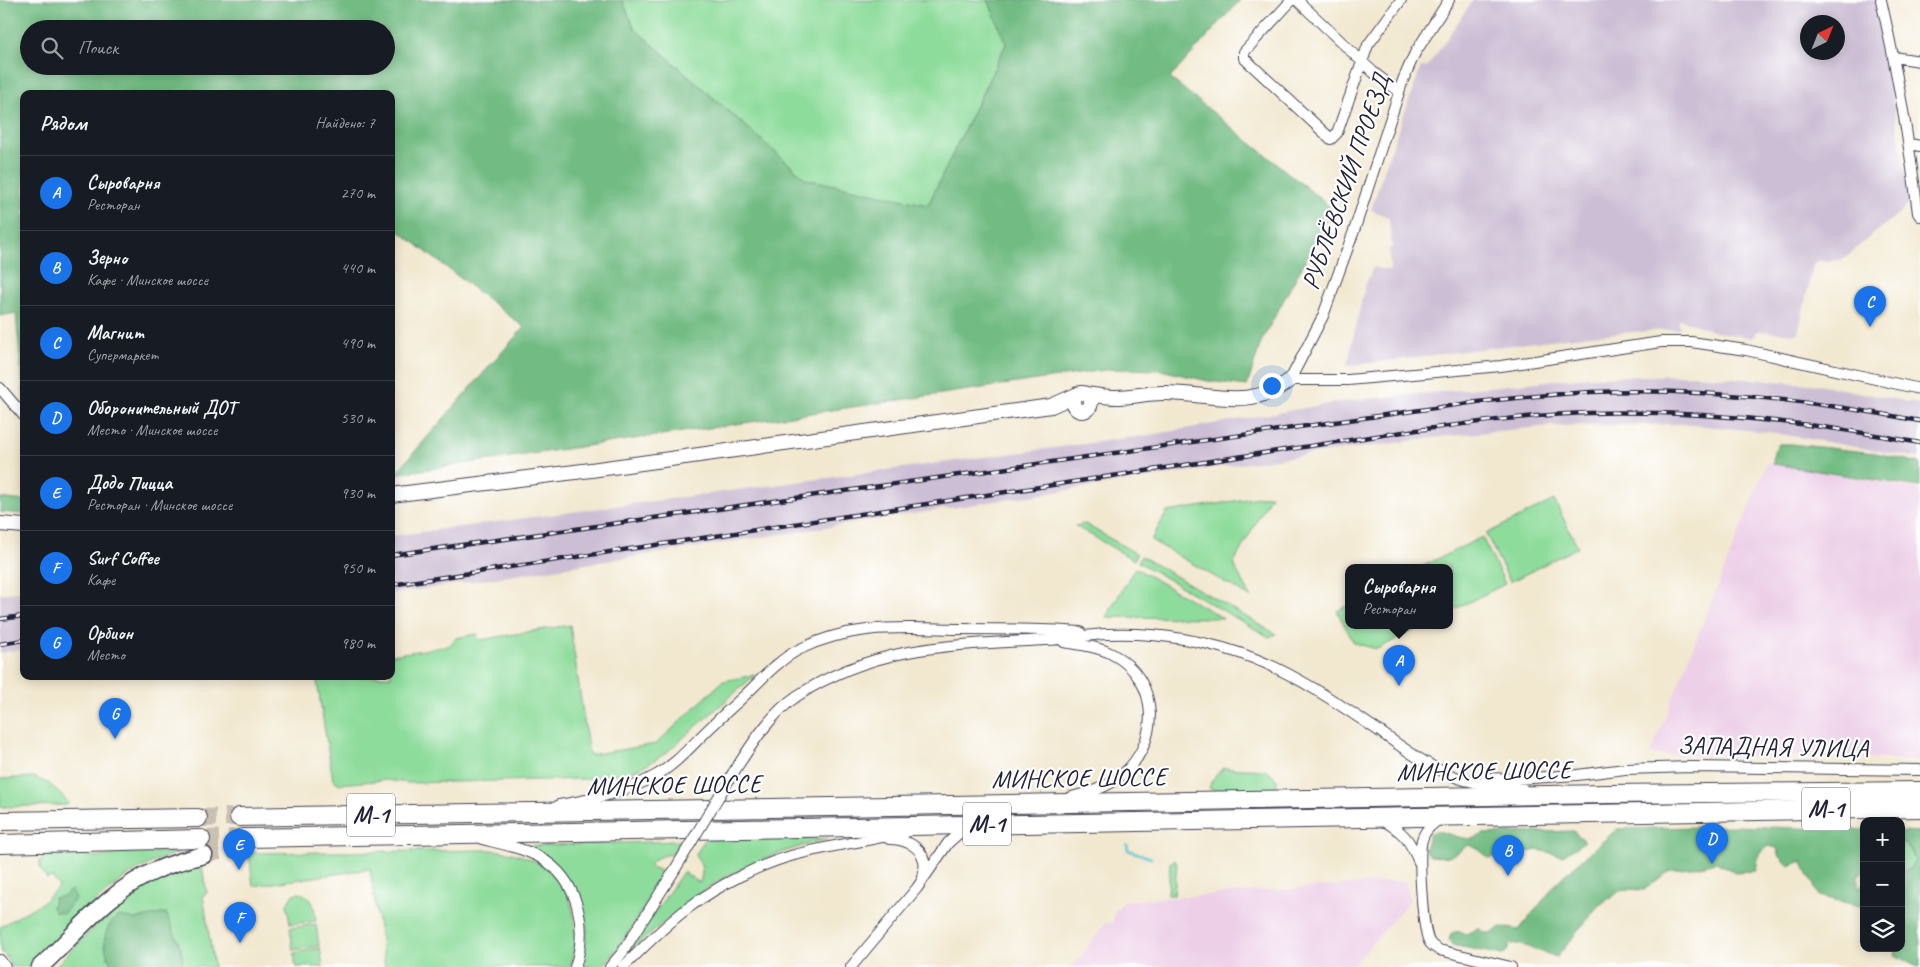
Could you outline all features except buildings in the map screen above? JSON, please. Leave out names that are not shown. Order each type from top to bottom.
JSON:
[{"type":"highway","name":"МИНСКОЕ ШОССЕ","points":[[239,817],[1584,794],[1920,792]]},
{"type":"highway","name":"МИНСКОЕ ШОССЕ","points":[[243,842],[322,837],[462,834],[1920,808]]},
{"type":"highway","points":[[0,821],[198,818]]},
{"type":"highway","points":[[0,844],[203,847]]},
{"type":"main road","points":[[40,967],[92,914],[120,891],[155,870],[203,847]]},
{"type":"street","points":[[1292,0],[1244,52],[1244,58],[1331,139],[1337,133],[1368,45],[1400,0]]},
{"type":"street","points":[[1297,0],[1362,63],[1399,92]]},
{"type":"street","name":"РУБЛЁВСКИЙ ПРОЕЗД","points":[[1290,380],[1323,316],[1355,228],[1399,92],[1416,53],[1449,0]]},
{"type":"street","points":[[1881,0],[1915,145],[1918,213],[1920,216]]},
{"type":"street","points":[[1894,57],[1920,61]]},
{"type":"street","points":[[395,494],[591,470],[1051,406],[1081,394],[1117,397],[1162,393],[1226,399],[1250,398],[1277,390],[1290,380],[1348,380],[1491,366],[1661,342],[1691,342],[1746,350],[1920,389]]},
{"type":"street","points":[[0,388],[20,411]]},
{"type":"street","points":[[1081,394],[1073,403],[1083,410]]},
{"type":"street","points":[[1051,406],[1083,410],[1117,397]]},
{"type":"street","points":[[0,524],[20,526]]},
{"type":"street","points":[[503,813],[572,803],[608,795],[653,777],[693,747],[714,724],[784,659],[800,649],[837,635],[865,629],[892,628],[1044,629],[1149,636],[1220,646],[1257,659],[1294,676],[1330,698],[1404,749],[1445,772],[1477,783],[1584,794]]},
{"type":"street","points":[[610,967],[622,953],[756,737],[796,697],[829,678],[867,662],[898,653],[954,645],[1048,640],[1108,634]]},
{"type":"street","points":[[1046,804],[1093,791],[1117,780],[1138,759],[1150,730],[1148,702],[1143,686],[1138,676],[1126,663],[1112,654],[1096,648],[1048,640]]},
{"type":"street","name":"ЗАПАДНАЯ УЛИЦА","points":[[1426,761],[1460,773],[1482,778],[1516,779],[1625,769],[1691,766],[1920,770]]},
{"type":"street","points":[[1444,816],[1427,829],[1421,848],[1420,865],[1427,936],[1430,944],[1439,950],[1512,967]]},
{"type":"street","points":[[1375,817],[1402,832],[1410,842],[1420,865]]},
{"type":"street","points":[[851,967],[917,888],[948,843],[958,834],[996,824]]},
{"type":"street","points":[[623,967],[689,908],[742,876],[763,866],[792,855],[834,845],[880,838],[938,825]]},
{"type":"street","points":[[462,834],[526,852],[540,858],[559,873],[574,896],[582,925],[582,939],[575,967]]},
{"type":"street","points":[[880,838],[908,842],[918,851],[924,861],[923,878]]},
{"type":"street","points":[[0,960],[5,967]]},
{"type":"shaded area","points":[[1473,0],[1876,0],[1910,204],[1842,260],[1818,261],[1813,265],[1798,334],[1758,331],[1753,338],[1715,332],[1679,320],[1679,329],[1590,335],[1347,366],[1365,286],[1373,267],[1390,271],[1389,248],[1392,248],[1389,219],[1371,210],[1421,67],[1428,66]]},
{"type":"shaded area","points":[[1696,375],[1821,385],[1920,404],[1920,458],[1768,432],[1682,424],[1551,426],[1447,436],[1218,467],[395,593],[395,535],[1150,435],[1339,402],[1587,377]]},
{"type":"shaded area","points":[[1767,463],[1920,489],[1920,761],[1856,757],[1650,755]]},
{"type":"shaded area","points":[[20,592],[20,650],[0,653],[0,594]]},
{"type":"shaded area","points":[[1405,881],[1410,900],[1352,967],[1073,967],[1105,923],[1113,923],[1114,912],[1124,901]]},
{"type":"green space","points":[[0,0],[622,0],[635,29],[806,179],[928,205],[1006,44],[988,0],[1240,0],[1170,78],[1333,209],[1261,342],[1247,386],[1208,381],[1161,370],[1112,369],[395,474],[524,327],[395,228],[395,90],[20,90],[20,358],[16,313],[0,316]]},
{"type":"green space","points":[[622,0],[988,0],[1006,44],[928,205],[806,179],[635,29]]},
{"type":"green space","points":[[1779,444],[1875,453],[1920,463],[1920,487],[1773,464],[1774,451]]},
{"type":"green space","points":[[1271,495],[1233,564],[1252,598],[1151,540],[1167,512]]},
{"type":"green space","points":[[0,498],[20,500],[20,514],[0,512]]},
{"type":"green space","points":[[1554,500],[1578,547],[1510,582],[1486,534]]},
{"type":"green space","points":[[1085,524],[1137,554],[1134,560],[1075,526]]},
{"type":"green space","points":[[1482,537],[1505,584],[1453,610],[1453,564],[1427,564]]},
{"type":"green space","points":[[1141,556],[1276,634],[1269,637],[1138,562]]},
{"type":"green space","points":[[1135,568],[1223,618],[1106,617]]},
{"type":"green space","points":[[1345,607],[1345,626],[1337,611]]},
{"type":"green space","points":[[570,625],[589,755],[656,744],[723,681],[755,675],[666,753],[647,765],[630,772],[589,779],[408,783],[386,780],[340,784],[333,780],[317,680],[395,680],[395,654],[449,646],[456,638],[477,634],[479,640]]},
{"type":"green space","points":[[1347,629],[1417,629],[1377,649],[1354,643]]},
{"type":"green space","points":[[1223,768],[1266,770],[1277,780],[1276,790],[1214,790],[1209,788],[1212,780]]},
{"type":"green space","points":[[34,777],[50,784],[69,803],[67,805],[0,807],[0,779]]},
{"type":"green space","points":[[1734,826],[1860,830],[1860,874],[1858,875],[1858,888],[1860,887],[1860,906],[1819,896],[1802,861],[1789,866],[1780,857],[1777,848],[1768,846],[1759,853],[1756,871],[1735,872],[1716,862],[1692,868],[1670,870],[1644,890],[1623,889],[1598,906],[1557,957],[1519,944],[1509,944],[1508,950],[1503,955],[1452,945],[1449,939],[1452,933],[1459,931],[1464,935],[1479,928],[1484,933],[1493,933],[1500,927],[1519,930],[1561,878],[1617,829]]},
{"type":"green space","points":[[1436,831],[1472,838],[1483,834],[1573,831],[1585,841],[1563,856],[1539,850],[1489,858],[1478,849],[1468,845],[1450,855],[1442,857],[1430,856],[1425,849],[1429,835]]},
{"type":"green space","points":[[1905,831],[1920,832],[1920,967],[1895,955],[1895,952],[1905,952],[1905,871],[1909,870],[1915,859],[1910,849],[1905,845]]},
{"type":"green space","points":[[705,839],[828,839],[771,856],[717,882],[629,950],[683,872],[700,883],[702,868],[695,856]]},
{"type":"green space","points":[[680,841],[672,854],[656,859],[649,866],[663,872],[636,922],[611,957],[602,967],[579,967],[584,952],[587,931],[585,915],[576,890],[521,846]]},
{"type":"green space","points":[[1905,845],[1910,849],[1915,859],[1909,870],[1905,871]]},
{"type":"green space","points":[[491,850],[506,852],[534,861],[556,877],[564,888],[570,902],[576,931],[574,954],[570,967],[385,967],[370,869],[253,886],[249,853]]},
{"type":"green space","points":[[179,852],[141,868],[116,885],[98,900],[30,967],[12,967],[5,955],[0,951],[0,927],[43,902],[59,887],[52,877],[47,879],[40,868],[40,860],[43,857],[54,854],[70,857],[73,853],[99,857],[124,853]]},
{"type":"green space","points":[[1175,860],[1177,864],[1174,895],[1168,895],[1170,863]]},
{"type":"green space","points":[[201,861],[207,893],[203,895],[214,967],[183,967],[181,948],[166,913],[135,920],[118,916],[108,958],[113,967],[54,967],[106,916],[136,891],[165,873]]},
{"type":"green space","points":[[71,890],[76,898],[64,913],[55,912],[52,908],[54,898],[64,896]]},
{"type":"green space","points":[[293,894],[304,894],[310,899],[314,907],[316,921],[290,924],[287,904]]},
{"type":"green space","points":[[166,913],[181,948],[183,967],[113,967],[105,946],[106,934],[112,922],[118,916],[135,919]]},
{"type":"green space","points":[[316,924],[319,946],[293,950],[290,928]]},
{"type":"green space","points":[[320,948],[323,967],[296,967],[294,953]]},
{"type":"waterway","points":[[1140,774],[1145,784]]},
{"type":"waterway","points":[[1127,845],[1128,850],[1151,858]]},
{"type":"tunnel","points":[[198,818],[239,817]]},
{"type":"tunnel","points":[[201,839],[242,838]]},
{"type":"tunnel","points":[[204,855],[244,847]]},
{"type":"railway","points":[[395,554],[1477,402],[1548,395],[1632,391],[1715,394],[1838,407],[1920,421]]},
{"type":"railway","points":[[395,584],[1403,432],[1518,418],[1588,413],[1672,413],[1796,423],[1920,443]]},
{"type":"railway","points":[[0,619],[20,616]]},
{"type":"railway","points":[[0,644],[20,641]]},
{"type":"place","name":"Магнит","points":[[1870,327]]},
{"type":"place","name":"Сыроварня","points":[[1399,686]]},
{"type":"place","name":"Орбион","points":[[115,739]]},
{"type":"place","name":"Оборонительный ДОТ","points":[[1712,864]]},
{"type":"place","name":"Додо Пицца","points":[[239,870]]},
{"type":"place","name":"Зерно","points":[[1508,876]]},
{"type":"place","name":"Surf Coffee","points":[[240,943]]}]
